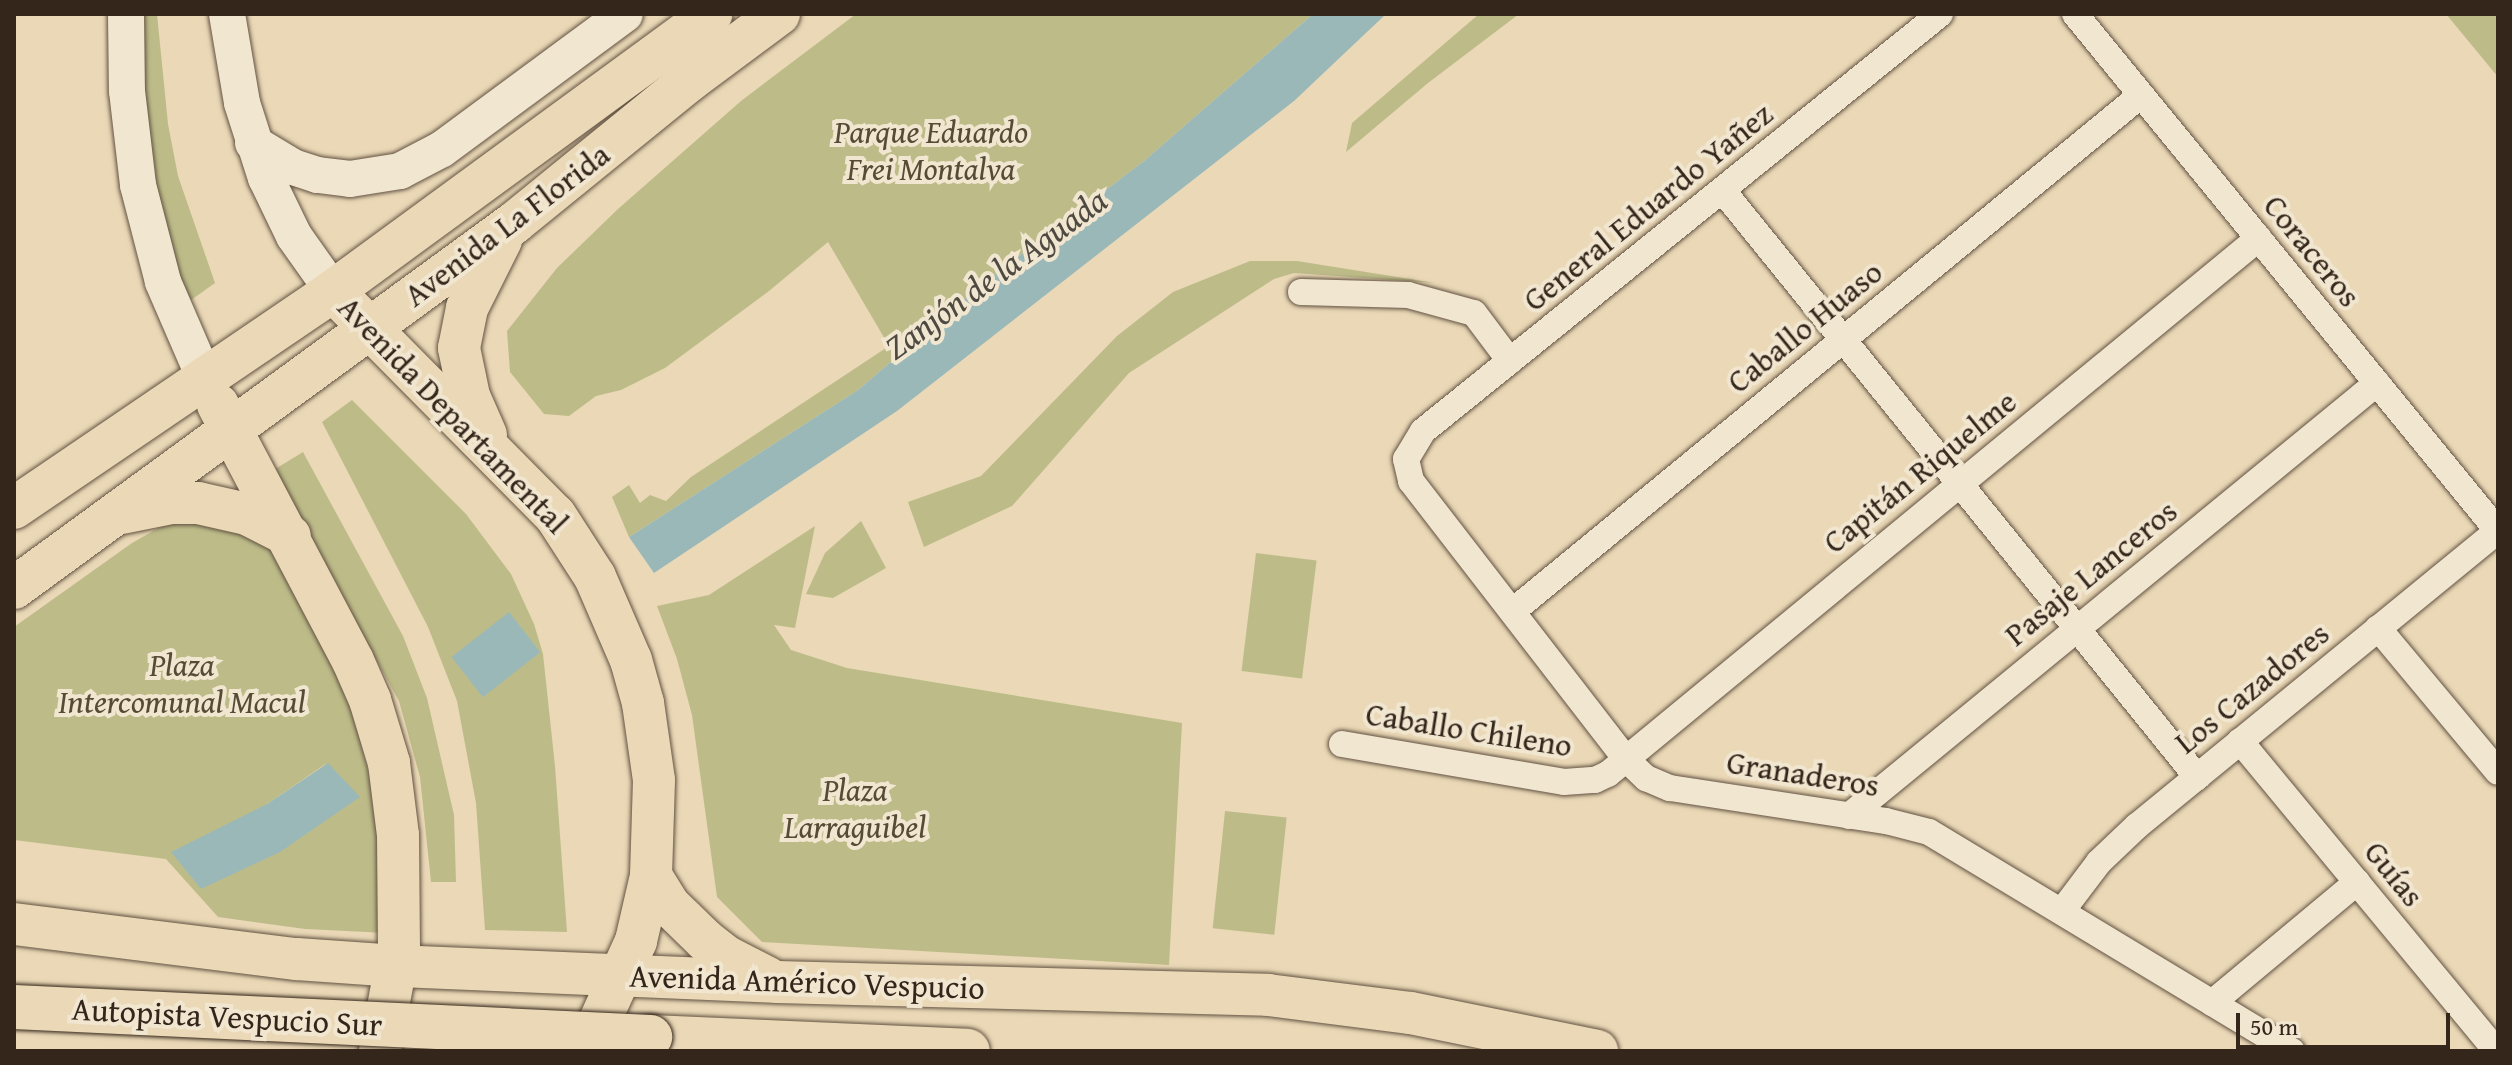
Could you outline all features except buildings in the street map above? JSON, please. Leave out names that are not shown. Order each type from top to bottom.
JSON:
[{"type":"highway","name":"Autopista Vespucio Sur","points":[[14,1007],[968,1051]]},
{"type":"main road","points":[[126,14],[127,91],[138,185],[163,282],[205,379],[290,536],[364,687],[389,763],[401,880],[397,966],[380,1051]]},
{"type":"main road","name":"Avenida Departamental","points":[[227,14],[253,143],[289,227],[333,291],[555,515],[595,577],[631,660],[643,703],[654,780],[651,876],[636,941],[623,976],[586,1051]]},
{"type":"main road","points":[[253,143],[293,167],[318,175],[350,179],[400,171],[442,149],[625,14]]},
{"type":"main road","name":"Avenida La Florida","points":[[14,508],[333,291],[711,14]]},
{"type":"main road","name":"Avenida La Florida","points":[[14,588],[514,223],[690,80],[779,14]]},
{"type":"main road","points":[[498,457],[469,396],[459,348],[467,308],[482,272],[514,223]]},
{"type":"main road","points":[[113,515],[172,503],[198,503],[247,514],[290,536]]},
{"type":"main road","points":[[651,876],[670,906],[705,940],[739,964],[777,982]]},
{"type":"main road","name":"Avenida Américo Vespucio","points":[[14,924],[269,956],[397,966],[777,982],[1268,995],[1411,1013],[1597,1051]]},
{"type":"street","name":"General Eduardo Yañez","points":[[1406,459],[1423,431],[1940,14]]},
{"type":"street","name":"Coraceros","points":[[2075,14],[2498,530]]},
{"type":"street","name":"Caballo Huaso","points":[[1513,611],[2141,95]]},
{"type":"street","points":[[1723,191],[2197,777]]},
{"type":"street","name":"Capitán Riquelme","points":[[1626,759],[2259,238]]},
{"type":"street","points":[[1301,292],[1408,295],[1474,313],[1510,361]]},
{"type":"street","name":"Pasaje Lanceros","points":[[1849,816],[2377,383]]},
{"type":"street","name":"Granaderos","points":[[1406,459],[1416,491],[1626,759],[1646,778],[1670,788],[1929,832],[2292,1051]]},
{"type":"street","name":"Los Cazadores","points":[[2062,911],[2115,845],[2498,530]]},
{"type":"street","points":[[2378,628],[2498,772]]},
{"type":"street","name":"Guías","points":[[2240,741],[2496,1051]]},
{"type":"street","name":"Caballo Chileno","points":[[1342,744],[1580,783],[1608,774],[1626,759]]},
{"type":"street","points":[[2212,1003],[2357,882]]},
{"type":"green space","points":[[142,14],[157,14],[168,124],[178,176],[215,283],[184,305],[153,195],[143,120]]},
{"type":"green space","name":"Parque Eduardo Frei Montalva","points":[[856,14],[1313,14],[1144,161],[981,285],[858,390],[629,537],[612,497],[629,485],[640,503],[650,495],[666,501],[691,477],[889,346],[828,242],[769,291],[665,368],[621,390],[596,396],[569,416],[544,414],[510,372],[507,331],[557,268],[618,209],[741,101]]},
{"type":"green space","points":[[1479,14],[1519,14],[1428,83],[1346,152],[1352,123]]},
{"type":"green space","points":[[2446,14],[2498,14],[2498,77]]},
{"type":"green space","points":[[1250,261],[1297,261],[1435,283],[1294,273],[1274,279],[1129,373],[1012,506],[924,547],[908,502],[981,476],[1117,336],[1173,292]]},
{"type":"green space","points":[[352,400],[466,514],[511,574],[534,624],[543,654],[555,766],[567,932],[485,930],[476,803],[457,701],[428,627],[322,422]]},
{"type":"green space","points":[[303,452],[403,636],[427,698],[454,815],[456,882],[431,882],[420,777],[399,701],[272,471]]},
{"type":"green space","name":"Plaza Intercomunal Macul","points":[[205,517],[277,550],[350,701],[372,786],[387,933],[305,929],[218,917],[166,859],[14,840],[14,627],[132,543],[162,526]],"holes":[[[327,763],[201,889],[267,804]]]},
{"type":"green space","points":[[861,521],[886,568],[833,598],[806,594],[825,553]]},
{"type":"green space","name":"Plaza Larraguibel","points":[[815,526],[795,628],[774,625],[791,650],[847,668],[1182,723],[1169,965],[762,942],[717,897],[692,715],[677,659],[657,606],[709,595]]},
{"type":"green space","points":[[1256,553],[1317,560],[1302,679],[1241,671]]},
{"type":"green space","points":[[1225,811],[1287,817],[1274,935],[1213,928]]},
{"type":"water","points":[[1313,14],[1386,14],[1294,101],[897,411],[654,573],[629,537],[858,390],[981,285],[1144,161]]},
{"type":"water","points":[[509,612],[540,652],[483,697],[451,657]]},
{"type":"water","points":[[328,763],[360,797],[280,852],[201,889],[171,852],[267,804]]},
{"type":"water label","name":"Zanjón de la Aguada","points":[[995,273]]}]
